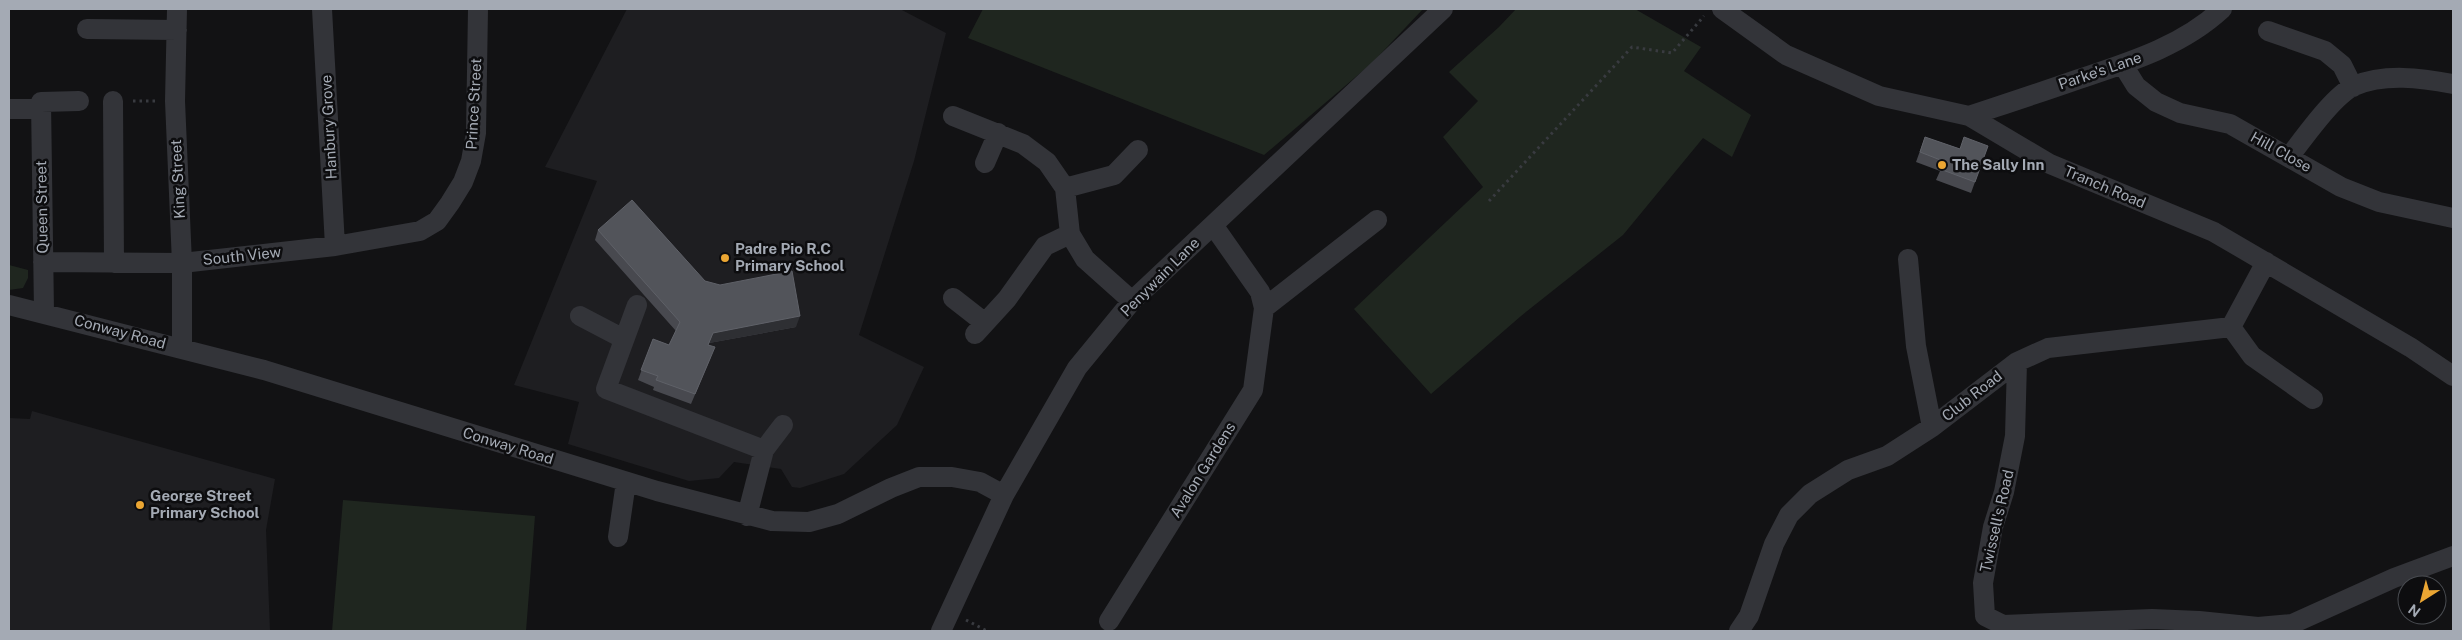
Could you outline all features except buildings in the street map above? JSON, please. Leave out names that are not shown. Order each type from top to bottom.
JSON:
[{"type":"street","name":"King Street","points":[[177,9],[174,100],[182,263],[182,349]]},
{"type":"street","name":"Hanbury Grove","points":[[322,9],[335,246]]},
{"type":"street","name":"Prince Street","points":[[437,221],[463,182],[471,160],[476,132],[478,9]]},
{"type":"street","name":"Penywain Lane","points":[[941,631],[1004,494],[1078,368],[1132,301],[1443,9]]},
{"type":"street","name":"Tranch Road","points":[[1722,9],[1786,54],[1879,96],[1969,116],[2050,164],[2214,232],[2410,347],[2453,376]]},
{"type":"street","name":"Parke's Lane","points":[[1969,116],[2123,65],[2171,44],[2205,24],[2222,9]]},
{"type":"street","points":[[87,29],[177,30]]},
{"type":"street","points":[[2268,31],[2325,51],[2342,65],[2353,87]]},
{"type":"street","name":"Hill Close","points":[[2123,65],[2136,86],[2156,102],[2180,113],[2230,124],[2341,186],[2379,202],[2453,218]]},
{"type":"street","points":[[2289,157],[2330,106],[2353,87],[2390,78],[2426,79],[2453,84]]},
{"type":"street","points":[[9,109],[79,101]]},
{"type":"street","points":[[113,101],[114,263]]},
{"type":"street","name":"Queen Street","points":[[41,105],[44,312]]},
{"type":"street","points":[[954,116],[1023,144],[1047,162],[1065,188],[1070,234],[1085,259],[1132,301]]},
{"type":"street","points":[[985,163],[998,133]]},
{"type":"street","points":[[1065,188],[1114,175],[1138,150]]},
{"type":"street","points":[[1264,308],[1377,220]]},
{"type":"street","name":"South View","points":[[43,262],[182,263],[335,246],[420,231],[437,221]]},
{"type":"street","name":"Avalon Gardens","points":[[1109,621],[1253,390],[1264,308],[1260,292],[1213,225]]},
{"type":"street","points":[[953,298],[980,328],[1008,299],[1046,246],[1070,234]]},
{"type":"street","points":[[1908,259],[1916,346],[1932,427]]},
{"type":"street","points":[[2266,262],[2231,327],[2252,356],[2313,400]]},
{"type":"street","name":"Conway Road","points":[[9,305],[44,312],[264,370],[626,482],[747,516],[772,521],[809,522],[838,514],[891,488],[919,477],[952,476],[980,482],[1004,494]]},
{"type":"street","points":[[637,305],[606,389],[764,450]]},
{"type":"street","points":[[580,316],[624,339]]},
{"type":"street","name":"Club Road","points":[[1738,631],[1749,616],[1774,544],[1789,515],[1810,494],[1848,470],[1888,456],[1932,427],[2016,362],[2048,348],[2231,327]]},
{"type":"street","name":"Twissell's Road","points":[[2016,362],[2015,436],[2004,492],[1993,527],[1983,583],[1986,616],[2003,625],[2152,619],[2199,620],[2258,627],[2298,628],[2394,578],[2453,556]]},
{"type":"street","points":[[747,516],[764,450],[783,425]]},
{"type":"street","points":[[618,537],[626,482]]},
{"type":"path","points":[[1489,201],[1632,47],[1672,53],[1711,9]]},
{"type":"shaded area","name":"Padre Pio R.C Primary School","points":[[627,9],[900,9],[946,33],[914,161],[859,335],[924,367],[897,425],[844,474],[800,488],[792,487],[781,469],[734,462],[719,478],[689,481],[568,444],[579,402],[514,385],[597,181],[545,167]]},
{"type":"shaded area","points":[[983,9],[1423,9],[1372,63],[1264,155],[968,38]]},
{"type":"shaded area","points":[[1516,9],[1635,9],[1701,47],[1684,71],[1751,115],[1732,157],[1703,138],[1623,235],[1521,316],[1431,394],[1354,309],[1483,187],[1443,137],[1478,101],[1449,72]]},
{"type":"shaded area","points":[[9,265],[28,270],[28,278],[23,288],[9,290]]},
{"type":"shaded area","name":"George Street Primary School","points":[[32,411],[275,479],[266,530],[270,631],[9,631],[9,418],[30,419]]},
{"type":"shaded area","points":[[343,500],[535,516],[526,631],[332,631]]},
{"type":"place","name":"The Sally Inn","points":[[1942,165]]},
{"type":"place","name":"Padre Pio R.C Primary School","points":[[725,258]]},
{"type":"place","name":"George Street Primary School","points":[[140,505]]}]
